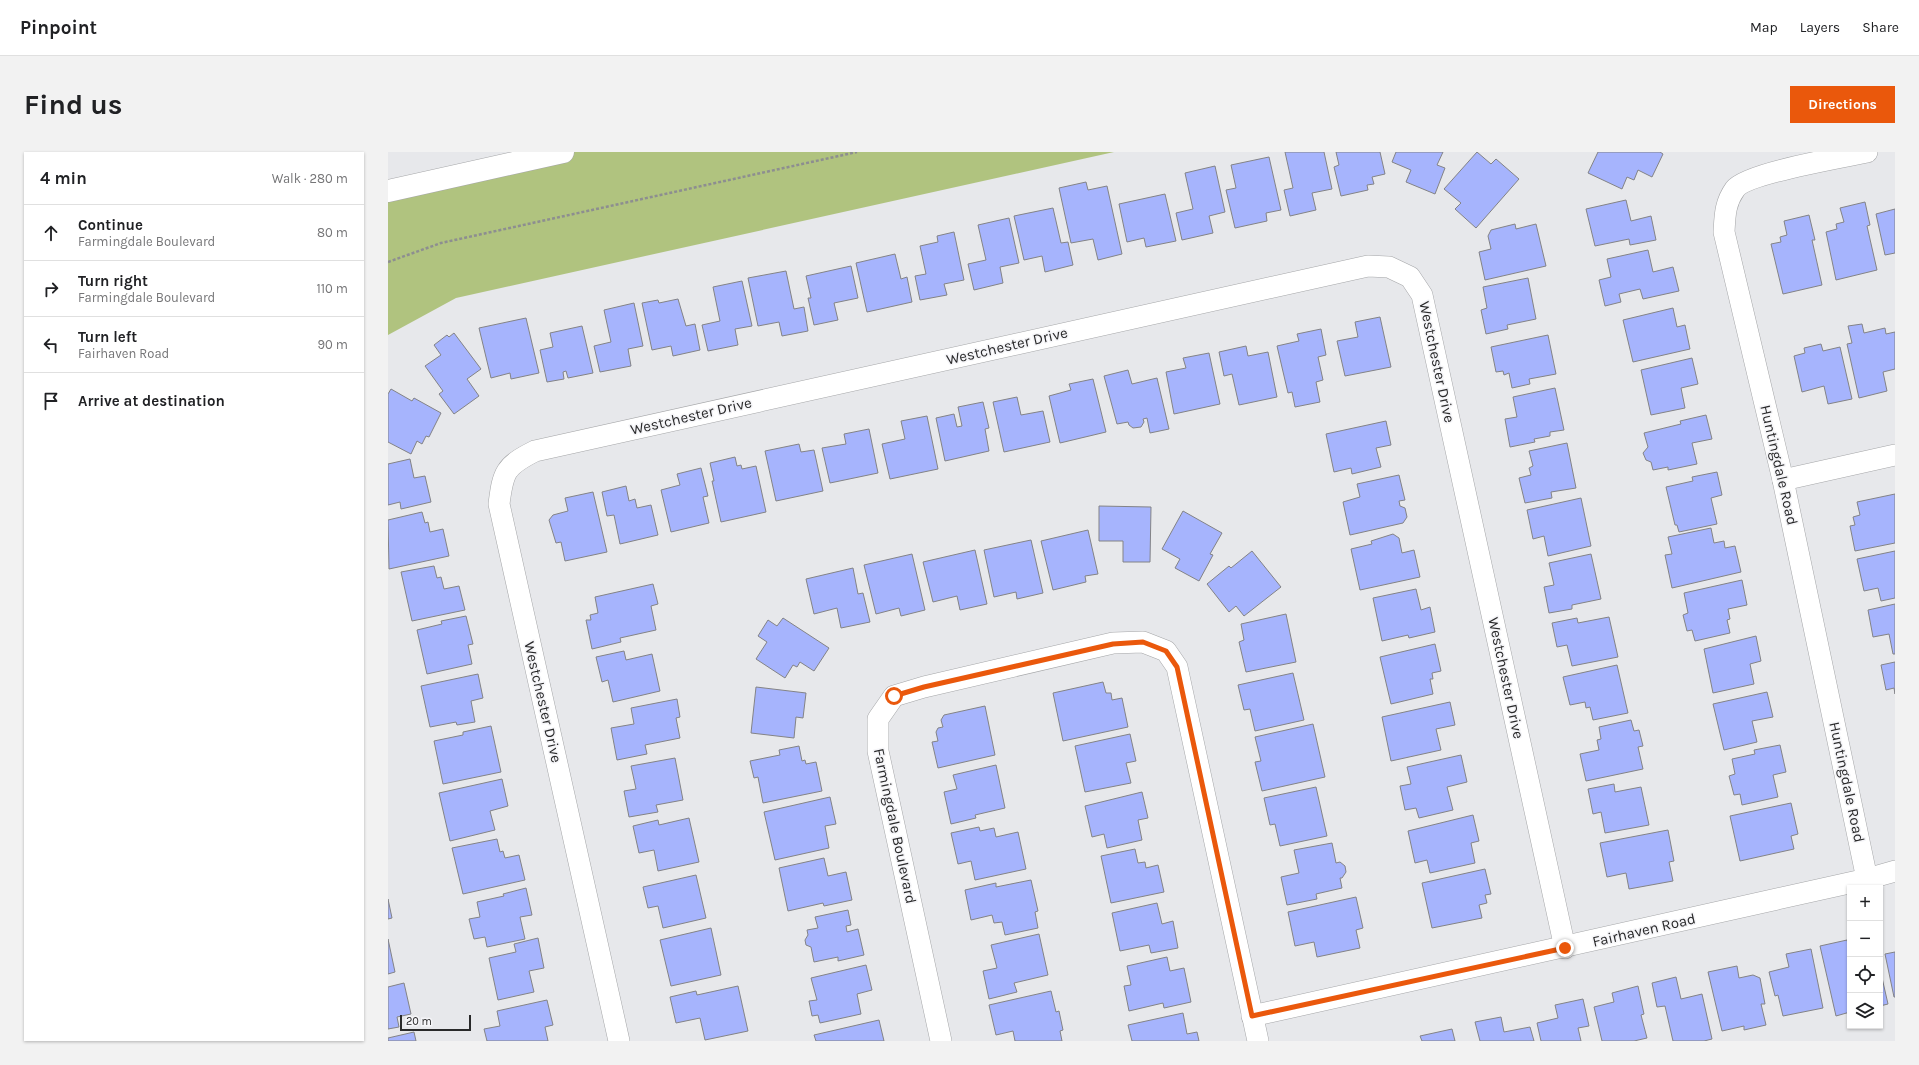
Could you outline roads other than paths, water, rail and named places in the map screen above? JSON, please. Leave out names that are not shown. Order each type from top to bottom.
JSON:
[{"type":"main road","points":[[388,191],[562,152]]},
{"type":"street","name":"Huntingdale Road","points":[[1867,152],[1758,176],[1736,187],[1725,207],[1724,232],[1783,480],[1867,879]]},
{"type":"street","name":"Westchester Drive","points":[[619,1041],[499,504],[501,486],[506,471],[517,460],[535,451],[1368,266],[1389,267],[1410,277],[1422,294],[1565,948]]},
{"type":"street","points":[[1783,480],[1895,455]]},
{"type":"street","name":"Farmingdale Boulevard","points":[[941,1041],[878,751],[878,719],[894,696],[924,687],[1113,644],[1143,642],[1166,651],[1177,667],[1258,1041]]},
{"type":"street","name":"Fairhaven Road","points":[[1252,1016],[1565,948],[1867,879],[1895,871]]}]
